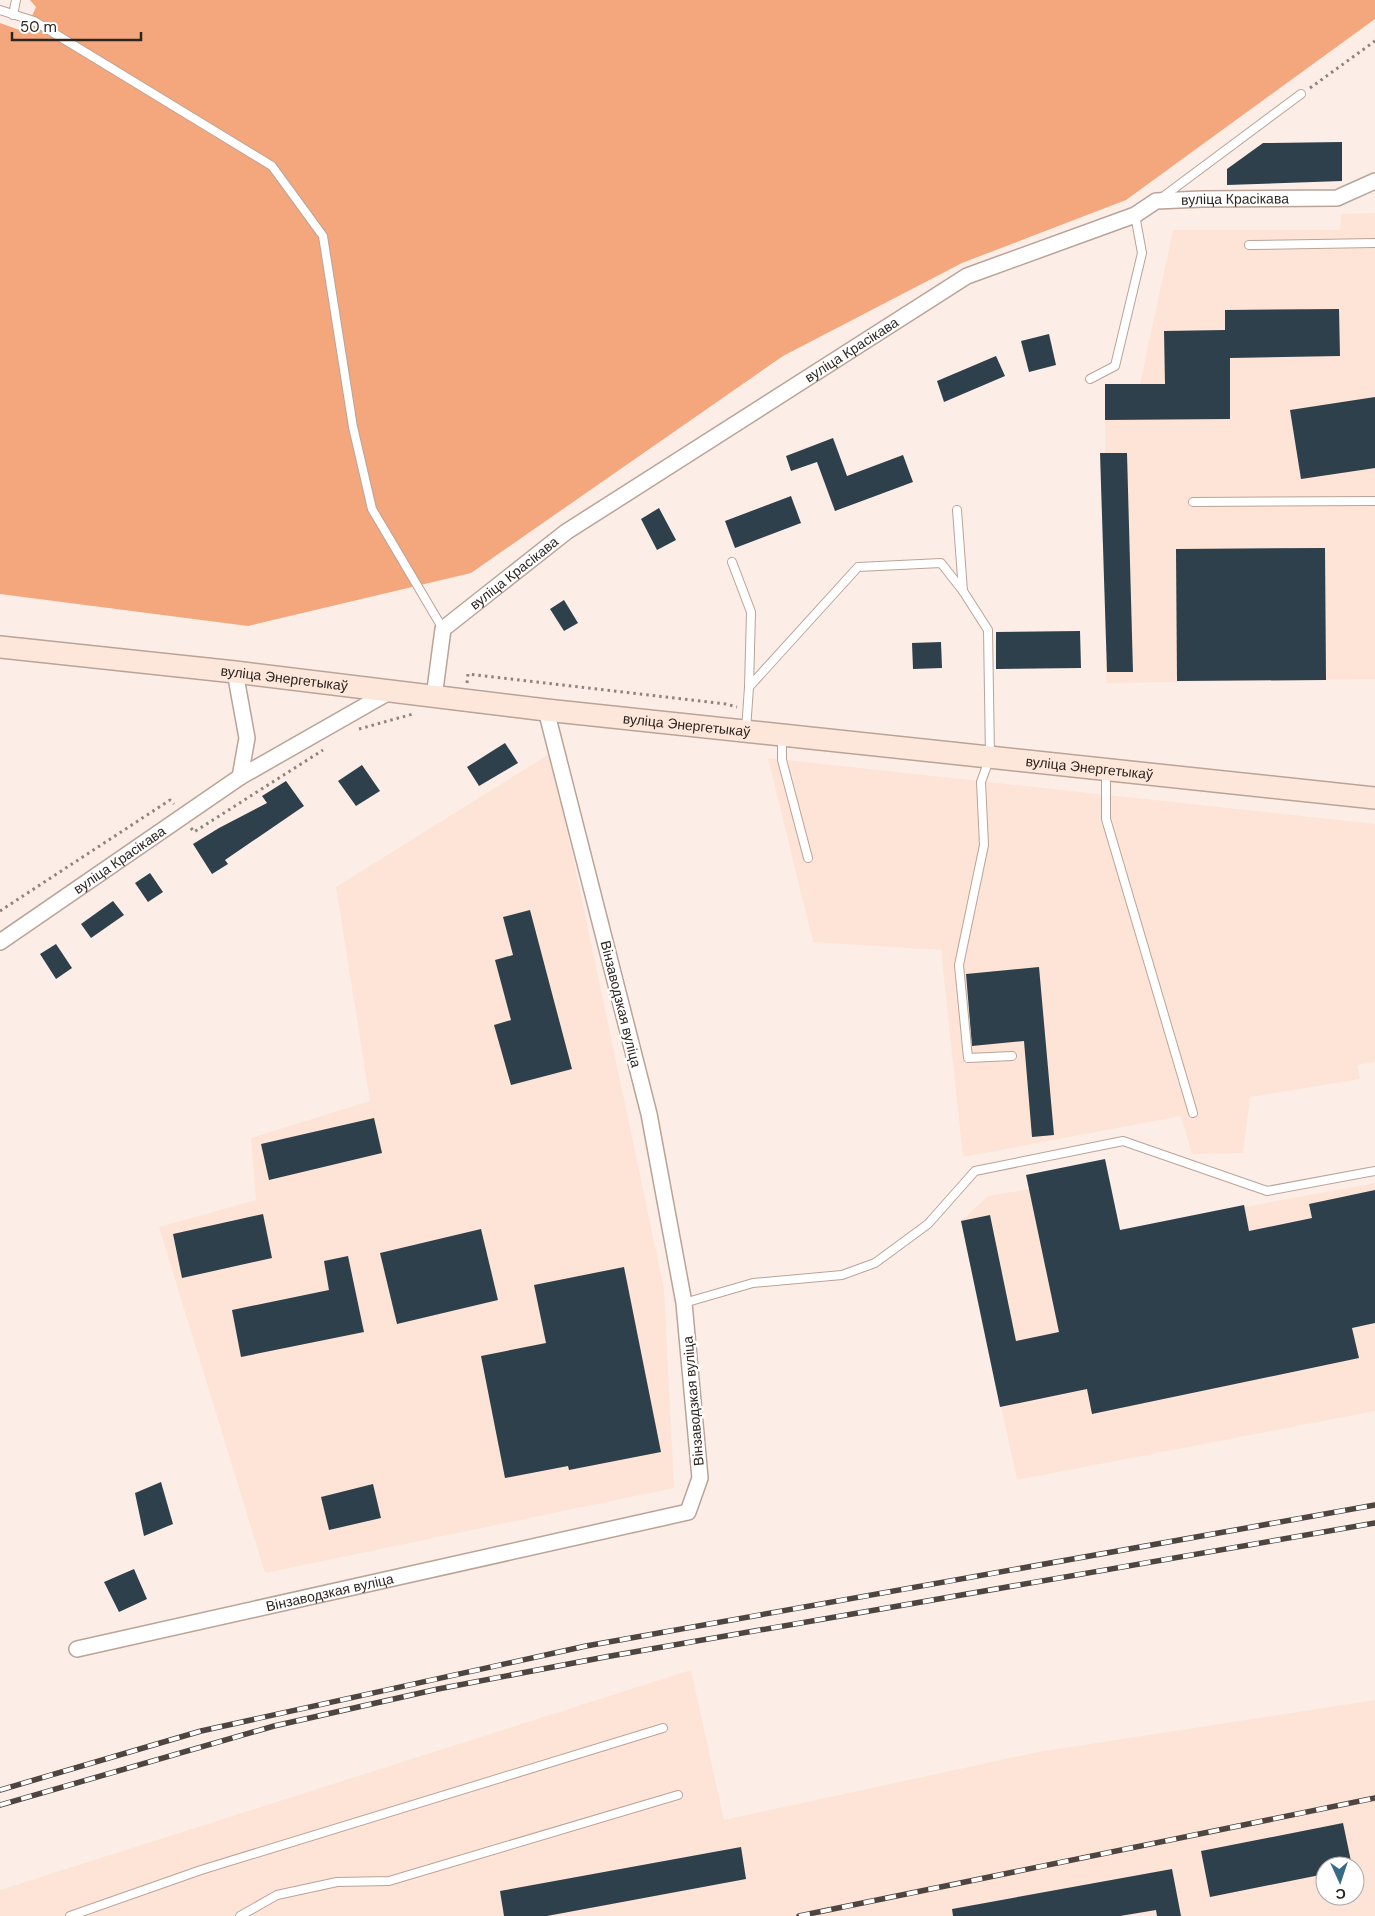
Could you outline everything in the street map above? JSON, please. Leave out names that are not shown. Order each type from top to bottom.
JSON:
[{"type":"main road","name":"вуліца Энергетыкаў","points":[[0,647],[235,672],[546,710],[747,721],[782,735],[1375,798]]},
{"type":"street","name":"вуліца Красікава","points":[[443,629],[566,532],[967,276],[1135,215],[1156,201],[1202,198],[1337,198],[1375,181]]},
{"type":"street","points":[[434,697],[443,629]]},
{"type":"street","points":[[235,672],[247,738],[240,777]]},
{"type":"street","name":"вуліца Красікава","points":[[0,942],[240,777],[391,691]]},
{"type":"street","name":"Вінзаводзкая вуліца","points":[[77,1649],[688,1512],[700,1478],[684,1302],[649,1114],[546,710]]},
{"type":"lane","points":[[13,15],[16,0]]},
{"type":"lane","points":[[0,10],[34,21],[272,166],[323,236],[353,427],[372,509],[443,629]]},
{"type":"lane","points":[[1156,201],[1301,94]]},
{"type":"lane","points":[[1090,379],[1115,366],[1142,254],[1135,215]]},
{"type":"lane","points":[[1249,245],[1375,243]]},
{"type":"lane","points":[[1193,502],[1375,501]]},
{"type":"lane","points":[[957,510],[963,591]]},
{"type":"lane","points":[[732,562],[751,612],[747,721]]},
{"type":"lane","points":[[749,687],[858,567],[941,563],[963,591],[988,630],[990,757],[981,782],[984,845],[959,965],[968,1058],[1012,1056]]},
{"type":"lane","points":[[782,735],[782,760],[808,858]]},
{"type":"lane","points":[[1106,770],[1106,819],[1193,1113]]},
{"type":"lane","points":[[684,1302],[753,1284],[842,1275],[875,1263],[928,1224],[975,1171],[1123,1141],[1267,1192],[1375,1171]]},
{"type":"lane","points":[[70,1916],[201,1870],[663,1728]]},
{"type":"lane","points":[[240,1916],[277,1895],[337,1882],[389,1881],[678,1795]]},
{"type":"path","points":[[1301,94],[1375,41]]},
{"type":"path","points":[[466,700],[468,674],[726,704],[747,721]]},
{"type":"path","points":[[354,730],[412,714],[421,714]]},
{"type":"path","points":[[0,912],[170,800],[194,832],[329,746]]},
{"type":"shaded area","points":[[30,0],[1375,0],[1375,19],[1126,200],[962,263],[783,356],[471,573],[248,626],[0,594],[0,23],[25,32],[36,7]]},
{"type":"shaded area","points":[[1375,213],[1375,679],[1106,683],[1105,384],[1140,384],[1173,230],[1340,230],[1341,214]]},
{"type":"shaded area","points":[[551,753],[664,1289],[674,1488],[265,1573],[159,1227],[256,1200],[251,1138],[370,1101],[336,887]]},
{"type":"shaded area","points":[[768,758],[1375,824],[1375,1062],[1357,1065],[1360,1079],[1250,1097],[1243,1153],[1192,1154],[1181,1116],[963,1157],[941,950],[813,942]]},
{"type":"shaded area","points":[[1105,1159],[1120,1230],[1375,1183],[1375,1411],[1017,1480],[961,1221],[988,1196],[1029,1189],[1026,1175]]},
{"type":"shaded area","points":[[691,1670],[724,1820],[1038,1752],[1375,1700],[1375,1916],[0,1916],[0,1890]]},
{"type":"building","points":[[1342,142],[1342,181],[1227,185],[1227,169],[1263,143]]},
{"type":"building","points":[[1339,309],[1340,356],[1230,358],[1230,419],[1105,420],[1105,384],[1165,384],[1164,331],[1225,330],[1225,310]]},
{"type":"building","points":[[1049,334],[1056,365],[1029,372],[1021,341]]},
{"type":"building","points":[[996,356],[1005,376],[944,402],[937,381]]},
{"type":"building","points":[[1375,397],[1375,468],[1301,479],[1290,410]]},
{"type":"building","points":[[833,438],[847,476],[903,455],[913,482],[835,511],[817,462],[791,471],[786,456]]},
{"type":"building","points":[[1100,453],[1127,453],[1133,672],[1107,672]]},
{"type":"building","points":[[791,496],[801,523],[735,548],[725,521]]},
{"type":"building","points":[[659,508],[676,540],[657,550],[641,519]]},
{"type":"building","points":[[1325,548],[1326,680],[1177,681],[1176,549]]},
{"type":"building","points":[[564,600],[578,623],[564,631],[550,609]]},
{"type":"building","points":[[1080,631],[1081,668],[996,669],[996,632]]},
{"type":"building","points":[[941,642],[942,668],[913,669],[912,643]]},
{"type":"building","points":[[505,743],[518,763],[479,786],[467,767]]},
{"type":"building","points":[[362,765],[380,791],[356,806],[338,781]]},
{"type":"building","points":[[286,781],[304,806],[225,860],[228,864],[212,874],[193,844],[267,803],[262,796]]},
{"type":"building","points":[[150,873],[163,892],[148,902],[135,883]]},
{"type":"building","points":[[113,901],[124,915],[91,938],[81,924]]},
{"type":"building","points":[[530,910],[572,1069],[511,1085],[494,1025],[511,1020],[495,960],[513,955],[503,917]]},
{"type":"building","points":[[56,944],[72,968],[56,979],[40,954]]},
{"type":"building","points":[[1039,967],[1054,1135],[1032,1137],[1024,1041],[972,1046],[966,974]]},
{"type":"building","points":[[374,1118],[382,1153],[269,1180],[261,1144]]},
{"type":"building","points":[[1105,1159],[1120,1230],[1244,1205],[1249,1231],[1312,1218],[1309,1204],[1375,1190],[1375,1323],[1352,1328],[1359,1358],[1092,1414],[1087,1389],[1000,1407],[961,1221],[990,1215],[1016,1341],[1059,1332],[1026,1175]]},
{"type":"building","points":[[263,1214],[272,1258],[182,1278],[173,1234]]},
{"type":"building","points":[[481,1229],[498,1300],[397,1324],[380,1253]]},
{"type":"building","points":[[348,1256],[364,1332],[241,1357],[232,1310],[329,1290],[324,1261]]},
{"type":"building","points":[[624,1267],[661,1452],[569,1470],[568,1466],[505,1478],[481,1356],[546,1343],[534,1285]]},
{"type":"building","points":[[161,1482],[173,1524],[144,1536],[135,1493]]},
{"type":"building","points":[[373,1484],[381,1518],[329,1530],[321,1497]]},
{"type":"building","points":[[134,1569],[147,1599],[119,1612],[104,1582]]},
{"type":"building","points":[[1343,1823],[1350,1856],[1315,1856],[1315,1876],[1210,1897],[1201,1851]]},
{"type":"building","points":[[741,1847],[746,1879],[547,1916],[504,1916],[500,1891]]},
{"type":"building","points":[[1172,1869],[1181,1916],[1157,1916],[1156,1910],[1120,1916],[953,1916],[952,1909]]},
{"type":"railway","points":[[0,1790],[201,1731],[586,1646],[1375,1505]]},
{"type":"railway","points":[[0,1805],[274,1726],[438,1689],[605,1657],[1375,1523]]},
{"type":"railway","points":[[799,1916],[1375,1798]]}]
